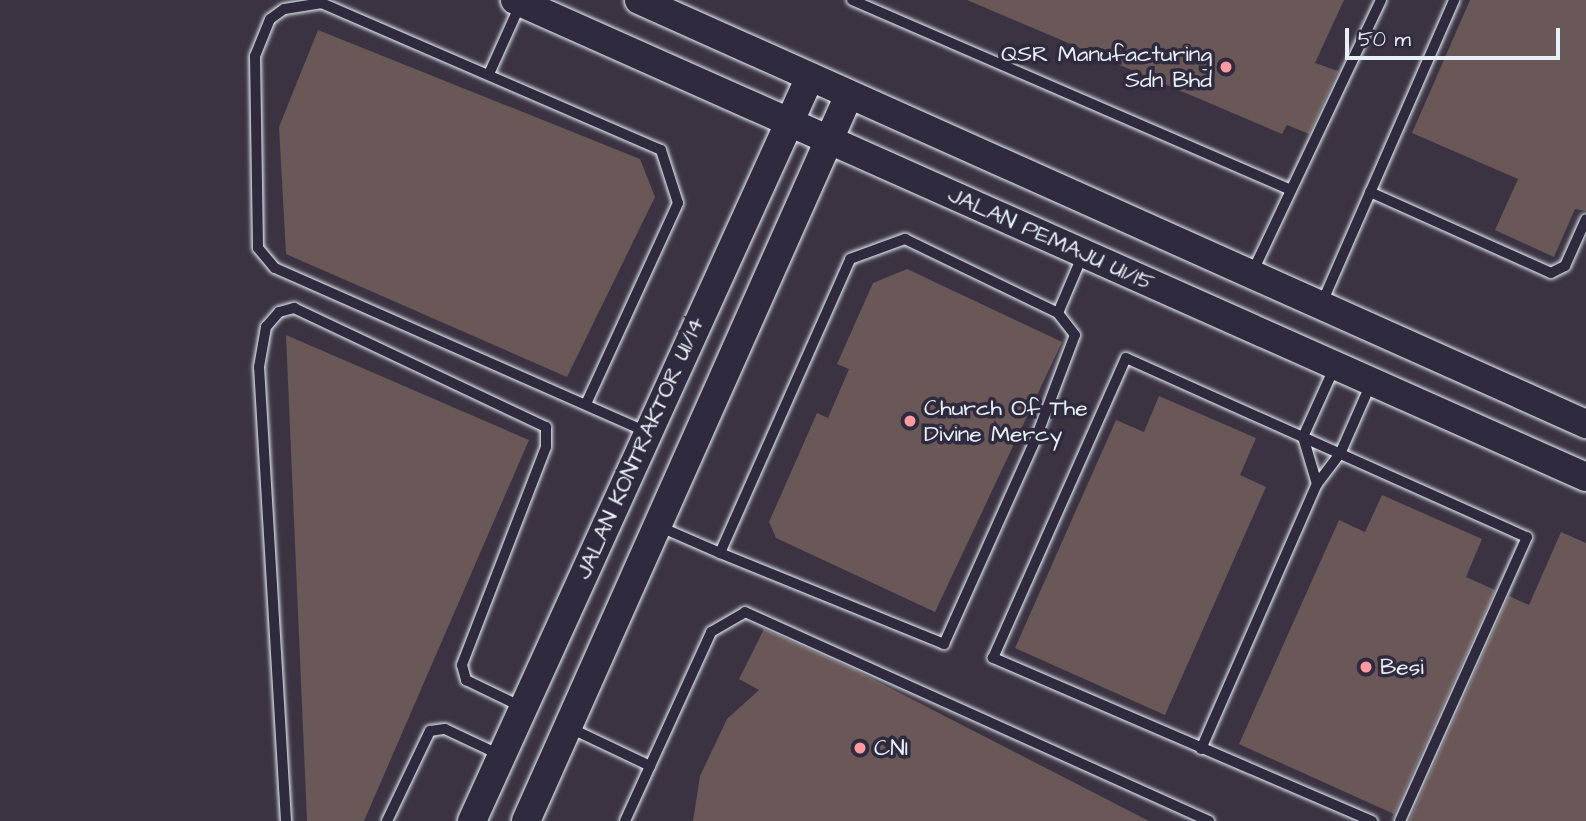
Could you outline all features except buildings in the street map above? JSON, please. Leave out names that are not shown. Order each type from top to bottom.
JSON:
[{"type":"street","points":[[639,0],[1586,424]]},
{"type":"street","name":"JALAN PEMAJU U1/15","points":[[518,1],[1586,477]]},
{"type":"street","name":"JALAN KONTRAKTOR U1/14","points":[[472,821],[810,76]]},
{"type":"street","name":"JALAN KONTRAKTOR U1/14","points":[[526,821],[849,95]]},
{"type":"lane","points":[[852,0],[1291,190]]},
{"type":"lane","points":[[1251,275],[1381,0]]},
{"type":"lane","points":[[1321,305],[1454,0]]},
{"type":"lane","points":[[489,74],[518,1]]},
{"type":"lane","points":[[586,404],[678,203],[661,150],[323,3],[284,9],[270,19],[254,56],[258,248],[275,268],[647,432]]},
{"type":"lane","points":[[1370,191],[1551,273],[1565,266],[1586,219]]},
{"type":"lane","points":[[657,526],[720,552],[944,644],[1036,438],[1074,335],[1058,313],[905,239],[850,258],[720,552]]},
{"type":"lane","points":[[1058,313],[1083,254]]},
{"type":"lane","points":[[286,821],[259,367],[266,327],[279,312],[294,308],[546,427],[546,447],[462,665],[466,680],[522,707]]},
{"type":"lane","points":[[1372,821],[993,658],[1126,358],[1527,537],[1400,821]]},
{"type":"lane","points":[[1317,484],[1303,437],[1336,364]]},
{"type":"lane","points":[[1201,749],[1317,484],[1340,454],[1373,380]]},
{"type":"lane","points":[[625,821],[711,632],[746,612],[1209,821]]},
{"type":"lane","points":[[568,727],[650,766]]},
{"type":"lane","points":[[387,821],[430,731],[445,729],[500,755]]},
{"type":"place","name":"QSR Manufacturing Sdn Bhd","points":[[1226,67]]},
{"type":"place","name":"Church Of The Divine Mercy","points":[[910,421]]},
{"type":"place","name":"Besi","points":[[1366,667]]},
{"type":"place","name":"CNI","points":[[860,748]]}]
